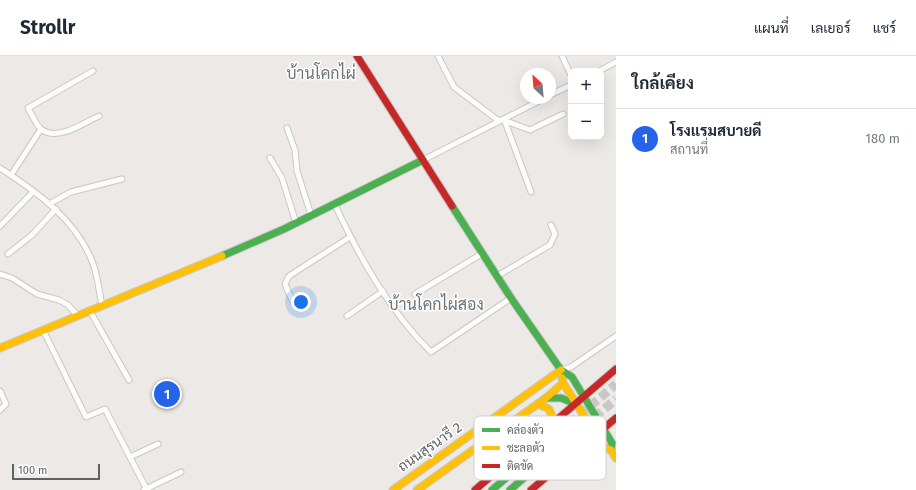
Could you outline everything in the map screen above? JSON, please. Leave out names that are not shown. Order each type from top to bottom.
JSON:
[{"type":"main road","points":[[360,57],[510,298],[561,370],[572,377],[595,416]]},
{"type":"main road","points":[[0,348],[195,268],[296,223],[423,160]]},
{"type":"main road","points":[[560,416],[616,369]]},
{"type":"main road","points":[[561,370],[563,383],[584,416]]},
{"type":"main road","name":"ถนนสุรนารี 2","points":[[497,416],[561,370]]},
{"type":"main road","name":"ถนนสุรนารี 2","points":[[521,416],[546,398],[563,383]]},
{"type":"main road","points":[[546,398],[561,398],[576,404]]},
{"type":"main road","points":[[538,404],[549,409],[552,416]]},
{"type":"main road","points":[[606,426],[616,418]]},
{"type":"main road","name":"ถนนสุรนารี 2","points":[[393,490],[474,432]]},
{"type":"main road","points":[[606,434],[612,443],[611,450]]},
{"type":"main road","points":[[606,448],[611,450],[616,458]]},
{"type":"main road","name":"ถนนสุรนารี 2","points":[[417,490],[474,449]]},
{"type":"main road","points":[[475,490],[486,480]]},
{"type":"main road","points":[[492,490],[504,480]]},
{"type":"main road","points":[[510,490],[522,480]]},
{"type":"main road","points":[[531,490],[543,480]]},
{"type":"street","points":[[438,56],[454,87],[503,120],[527,130],[533,129],[563,114]]},
{"type":"street","points":[[562,56],[568,69]]},
{"type":"street","points":[[604,68],[616,62]]},
{"type":"street","points":[[93,71],[28,108],[41,129],[48,132],[63,133],[99,116]]},
{"type":"street","points":[[556,92],[568,86]]},
{"type":"street","points":[[423,160],[534,104]]},
{"type":"street","points":[[503,120],[531,192]]},
{"type":"street","points":[[287,128],[295,152],[297,171],[311,215]]},
{"type":"street","points":[[11,175],[41,129]]},
{"type":"street","points":[[270,158],[282,178],[296,223]]},
{"type":"street","points":[[0,168],[49,204],[82,238],[93,262],[102,306]]},
{"type":"street","points":[[49,204],[70,192],[122,179]]},
{"type":"street","points":[[0,226],[33,192]]},
{"type":"street","points":[[334,203],[350,237],[383,291],[412,333],[431,352],[510,298]]},
{"type":"street","points":[[8,254],[32,235],[56,210]]},
{"type":"street","points":[[497,276],[550,245],[555,234],[552,224]]},
{"type":"street","points":[[292,300],[285,284],[289,276],[350,237]]},
{"type":"street","points":[[415,294],[483,253]]},
{"type":"street","points":[[0,274],[12,278],[37,294],[68,304],[78,316]]},
{"type":"street","points":[[347,316],[383,291]]},
{"type":"street","points":[[90,311],[129,380]]},
{"type":"street","points":[[43,330],[86,417],[105,409],[145,489],[181,472]]},
{"type":"street","points":[[561,370],[570,367],[616,336]]},
{"type":"street","points":[[0,391],[6,404],[0,410]]},
{"type":"street","points":[[130,457],[158,444]]},
{"type":"tunnel","points":[[579,416],[616,384]]},
{"type":"tunnel","points":[[596,416],[616,399]]},
{"type":"traffic: fast","points":[[222,256],[284,229],[423,160]]},
{"type":"traffic: fast","points":[[452,206],[511,298],[561,370],[572,377],[596,416]]},
{"type":"traffic: fast","points":[[546,398],[561,398],[576,404]]},
{"type":"traffic: fast","points":[[606,433],[612,443],[611,450]]},
{"type":"traffic: fast","points":[[492,490],[504,480]]},
{"type":"traffic: fast","points":[[510,490],[522,480]]},
{"type":"traffic: slow","points":[[0,348],[222,256]]},
{"type":"traffic: slow","points":[[497,416],[561,370]]},
{"type":"traffic: slow","points":[[562,378],[563,383],[584,416]]},
{"type":"traffic: slow","points":[[521,416],[546,398],[563,383]]},
{"type":"traffic: slow","points":[[538,404],[549,409],[552,416]]},
{"type":"traffic: slow","points":[[393,490],[474,432]]},
{"type":"traffic: slow","points":[[606,448],[611,450],[616,458]]},
{"type":"traffic: slow","points":[[417,490],[474,449]]},
{"type":"traffic: jam","points":[[357,56],[452,206]]},
{"type":"traffic: jam","points":[[561,416],[616,369]]},
{"type":"traffic: jam","points":[[606,426],[616,418]]},
{"type":"traffic: jam","points":[[475,490],[487,480]]},
{"type":"traffic: jam","points":[[531,490],[543,480]]},
{"type":"place","name":"โรงแรมสบายดี","points":[[167,394]]},
{"type":"district","name":"บ้านโคกไผ่","points":[[321,73]]},
{"type":"district","name":"บ้านโคกไผ่สอง","points":[[436,304]]}]
